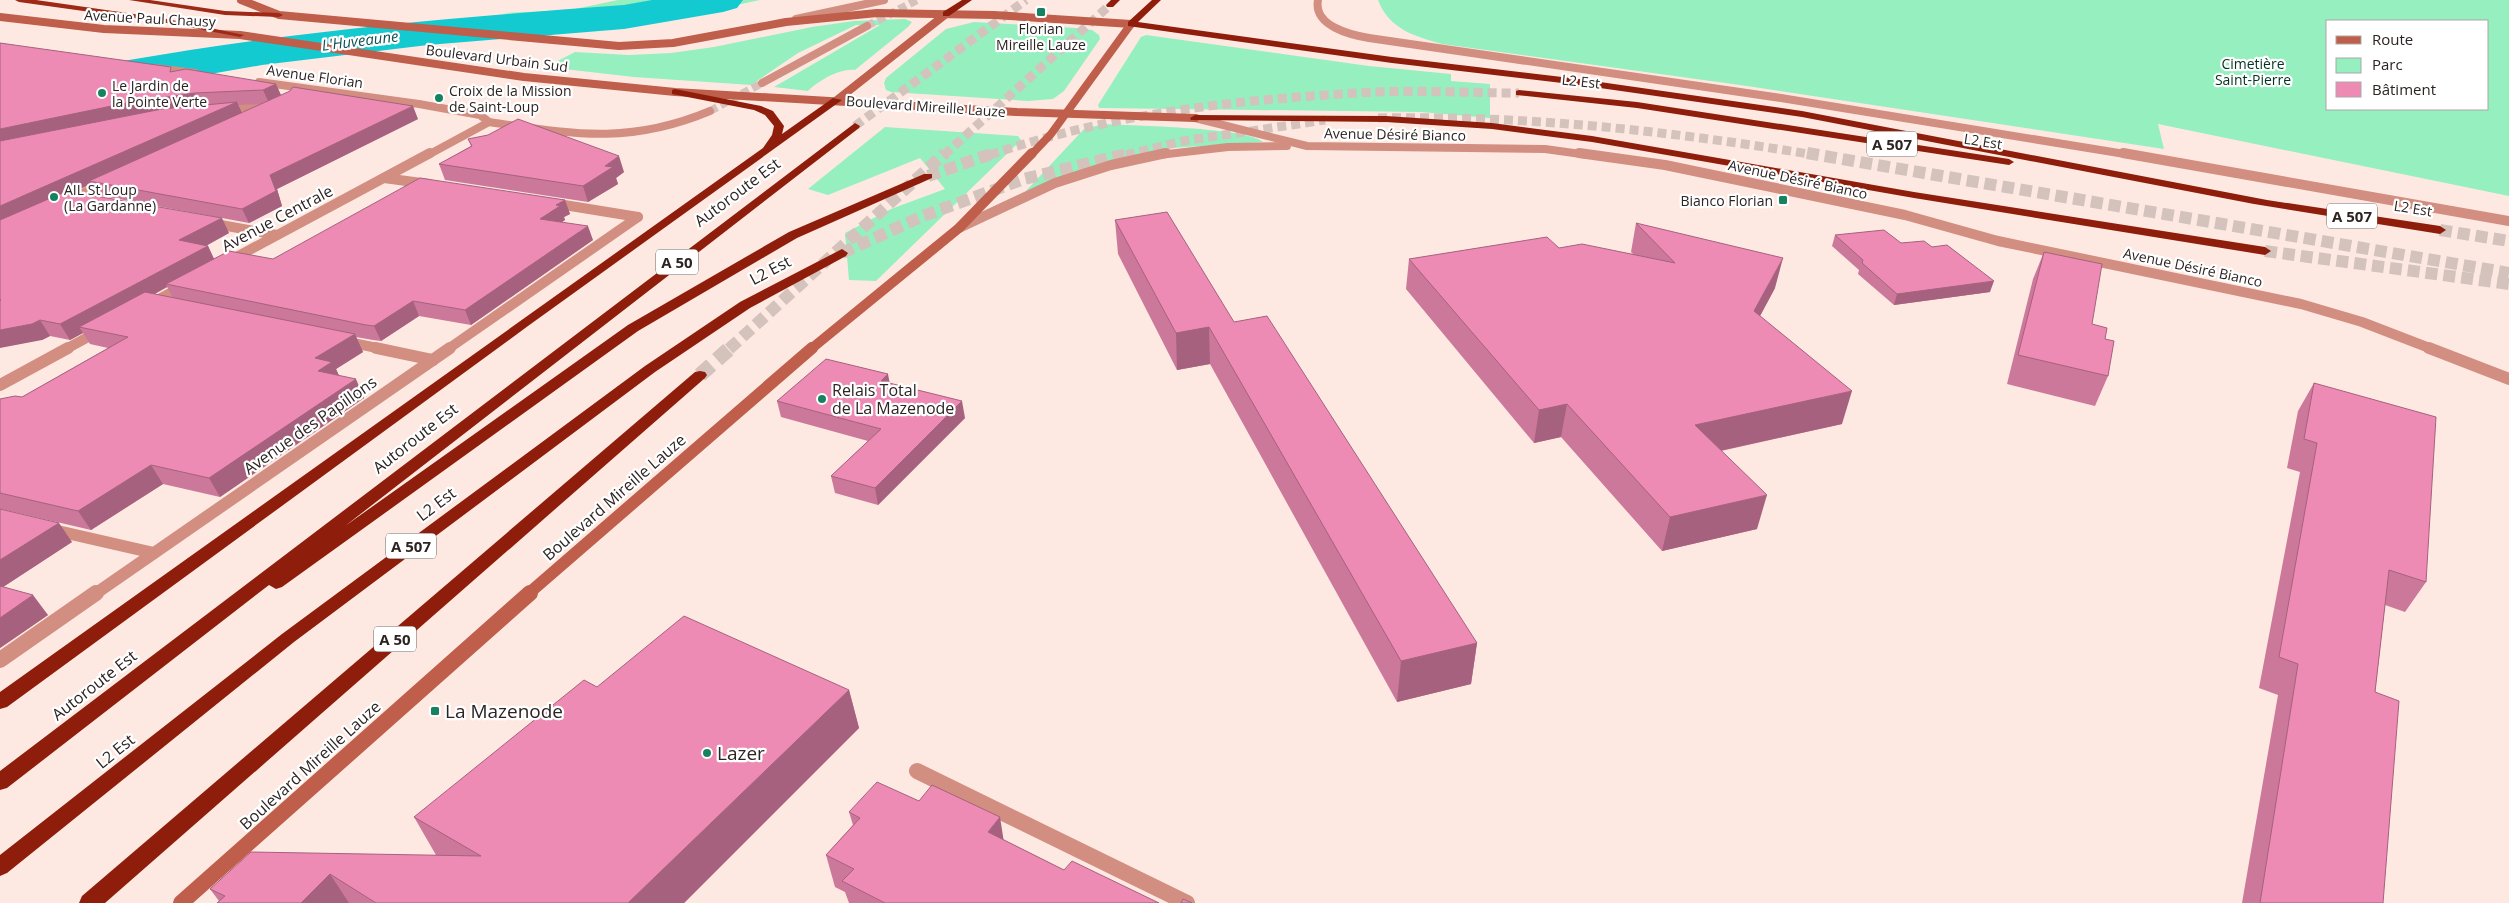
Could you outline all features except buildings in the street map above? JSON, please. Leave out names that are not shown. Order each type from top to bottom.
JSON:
[{"type":"highway","name":"Boulevard Urbain Sud","points":[[19,0],[162,20],[240,35]]},
{"type":"highway","name":"Boulevard Urbain Sud","points":[[133,0],[225,13],[279,15]]},
{"type":"highway","points":[[946,14],[968,0]]},
{"type":"highway","points":[[1131,24],[1157,0]]},
{"type":"highway","points":[[1131,24],[1767,108],[2071,164],[2263,202]]},
{"type":"highway","points":[[675,92],[757,108],[769,113],[779,126],[777,135],[762,155]]},
{"type":"highway","name":"L2 Est","points":[[1519,93],[1638,105],[2440,230]]},
{"type":"highway","points":[[0,702],[837,100]]},
{"type":"highway","points":[[1195,118],[1386,119],[1501,127],[1592,139],[1905,193],[2264,251]]},
{"type":"highway","name":"Autoroute Est","points":[[0,782],[855,126]]},
{"type":"highway","name":"L2 Est","points":[[62,735],[633,328],[793,235],[928,176]]},
{"type":"highway","name":"L2 Est","points":[[0,867],[288,638],[650,369],[745,305],[842,253]]},
{"type":"highway","name":"A 50","points":[[90,903],[700,375]]},
{"type":"main road","points":[[241,0],[279,15]]},
{"type":"main road","points":[[786,22],[877,13],[946,14],[1131,24]]},
{"type":"main road","name":"Boulevard Mireille Lauze","points":[[837,100],[946,14]]},
{"type":"main road","name":"Boulevard Urbain Sud","points":[[279,15],[589,44],[645,46],[673,43],[786,22]]},
{"type":"main road","name":"Avenue Paul Chausy","points":[[0,16],[104,30],[240,35]]},
{"type":"main road","name":"Boulevard Mireille Lauze","points":[[181,903],[612,520],[831,332],[959,228],[1051,134],[1131,24]]},
{"type":"main road","name":"Boulevard Urbain Sud","points":[[240,35],[524,77],[675,92],[837,100]]},
{"type":"main road","name":"Boulevard Mireille Lauze","points":[[837,100],[1064,114]]},
{"type":"main road","name":"Avenue Désiré Bianco","points":[[1064,114],[1195,118]]},
{"type":"street","points":[[786,22],[884,0]]},
{"type":"street","points":[[1318,0],[1317,3],[1322,17],[1332,24],[1350,34],[1385,41],[1781,98],[2176,162],[2509,221]]},
{"type":"street","points":[[762,83],[867,26]]},
{"type":"street","points":[[150,67],[206,74]]},
{"type":"street","name":"Avenue Florian","points":[[254,81],[420,104],[480,115],[489,122],[611,136],[670,127],[710,111]]},
{"type":"street","points":[[213,111],[274,108],[253,117]]},
{"type":"street","name":"Avenue Désiré Bianco","points":[[1195,118],[1307,146],[1544,149],[1665,165],[1905,215],[1998,241],[2301,304],[2362,322],[2509,379]]},
{"type":"street","name":"Avenue Centrale","points":[[216,269],[489,122]]},
{"type":"street","points":[[959,228],[1055,183],[1106,166],[1192,149],[1307,146]]},
{"type":"street","points":[[58,205],[119,178]]},
{"type":"street","points":[[384,178],[440,186]]},
{"type":"street","points":[[74,198],[94,201]]},
{"type":"street","name":"Avenue des Papillons","points":[[0,660],[638,217],[544,202]]},
{"type":"street","points":[[200,221],[277,236]]},
{"type":"street","points":[[137,311],[198,278]]},
{"type":"street","points":[[154,302],[174,306]]},
{"type":"street","points":[[2,382],[110,325]]},
{"type":"street","points":[[327,338],[432,360]]},
{"type":"street","points":[[38,526],[154,553]]},
{"type":"street","points":[[917,771],[1187,903]]},
{"type":"green space","points":[[618,0],[760,0],[690,15],[622,25],[502,13],[570,10]]},
{"type":"green space","name":"Cimetière Saint-Pierre","points":[[1378,0],[2509,0],[2509,196],[2158,124],[2164,149],[1747,86],[1442,44],[1412,34],[1396,25],[1389,18]]},
{"type":"green space","points":[[905,19],[912,22],[908,27],[855,70],[843,71],[830,76],[817,83],[808,91],[774,87],[880,25],[856,25],[798,53],[751,85],[634,77],[546,67],[575,52],[629,55],[671,53],[714,47],[812,27],[854,21]]},
{"type":"green space","points":[[974,22],[1092,30],[1099,35],[1100,39],[1064,91],[1053,99],[1028,101],[891,92],[886,90],[884,83],[886,78],[946,29]]},
{"type":"green space","points":[[1146,35],[1369,66],[1451,74],[1451,81],[1490,84],[1490,118],[1421,112],[1099,108],[1098,105],[1141,37]]},
{"type":"green space","points":[[1104,124],[1213,130],[1253,137],[1263,142],[1171,148],[1150,152],[1025,192],[1084,129]]},
{"type":"green space","points":[[885,127],[1018,136],[1021,140],[876,281],[849,280],[845,233],[891,209],[945,189],[920,158],[828,195],[808,189]]},
{"type":"waterway","name":"L'Huveaune","points":[[0,100],[56,87],[262,52],[428,32],[624,17],[723,0]]},
{"type":"tunnel","points":[[867,26],[917,0]]},
{"type":"tunnel","points":[[855,126],[1026,0]]},
{"type":"tunnel","points":[[944,155],[1110,5]]},
{"type":"tunnel","points":[[710,111],[762,83]]},
{"type":"tunnel","points":[[990,155],[1084,128],[1180,110],[1229,104],[1375,92],[1519,93]]},
{"type":"tunnel","points":[[1378,118],[1488,119],[1597,126],[1760,146],[1815,155]]},
{"type":"tunnel","points":[[1126,155],[1183,141],[1325,120]]},
{"type":"tunnel","points":[[729,349],[945,153]]},
{"type":"tunnel","points":[[928,176],[994,153]]},
{"type":"tunnel","points":[[842,253],[923,216],[1024,179],[1131,153]]},
{"type":"tunnel","points":[[1807,153],[2509,273]]},
{"type":"tunnel","points":[[2440,230],[2509,241]]},
{"type":"tunnel","points":[[2265,251],[2509,284]]},
{"type":"tunnel","points":[[700,375],[730,348]]},
{"type":"place","name":"Florian Mireille Lauze","points":[[1041,12]]},
{"type":"place","name":"Le Jardin de la Pointe Verte","points":[[102,93]]},
{"type":"place","name":"Croix de la Mission de Saint-Loup","points":[[439,98]]},
{"type":"place","name":"AIL St Loup (La Gardanne)","points":[[54,197]]},
{"type":"place","name":"Bianco Florian","points":[[1783,200]]},
{"type":"place","name":"Relais Total de La Mazenode","points":[[822,399]]},
{"type":"place","name":"La Mazenode","points":[[435,711]]},
{"type":"place","name":"Lazer","points":[[707,753]]}]
